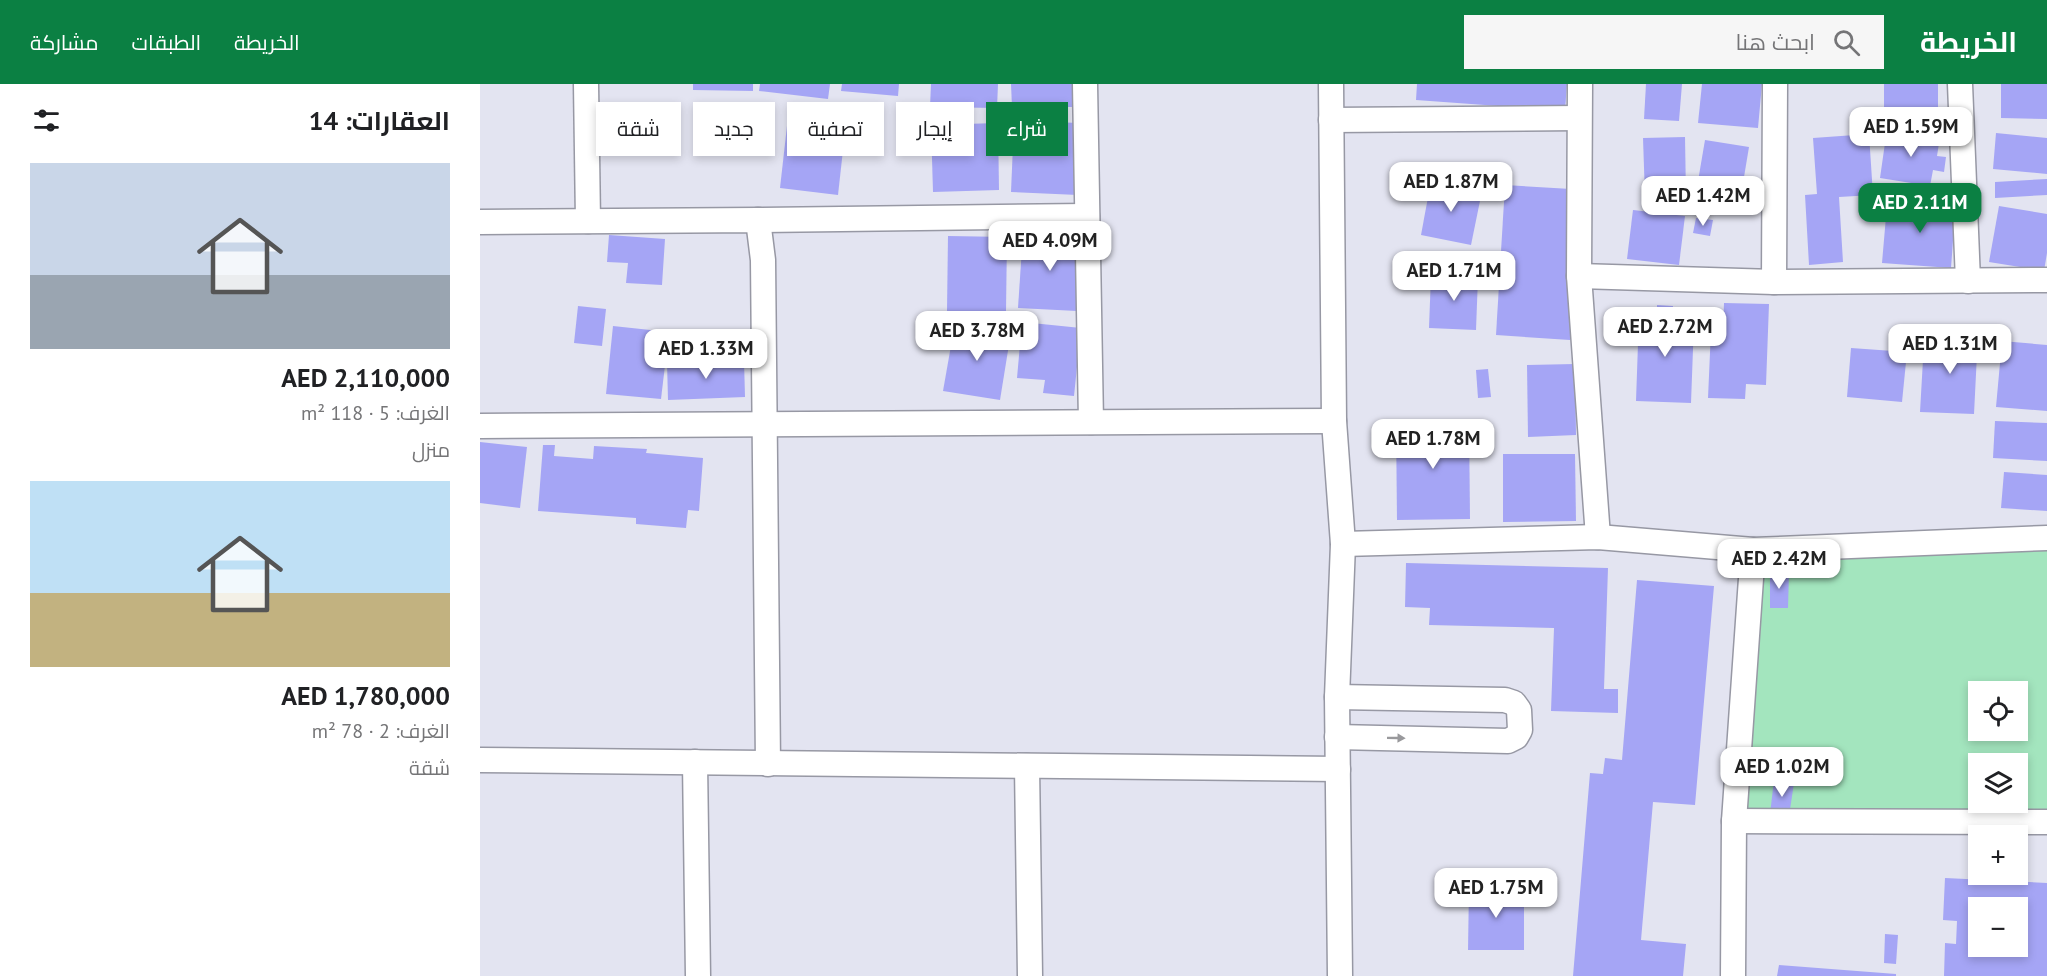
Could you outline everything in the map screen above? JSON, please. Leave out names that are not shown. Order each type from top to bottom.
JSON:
[{"type":"street","points":[[585,84],[588,221]]},
{"type":"street","points":[[1085,84],[1091,422]]},
{"type":"street","points":[[1331,84],[1334,421],[1343,544],[1337,697],[1340,976]]},
{"type":"street","points":[[1580,84],[1579,276],[1598,537]]},
{"type":"street","points":[[1774,282],[1775,84]]},
{"type":"street","points":[[1960,84],[1968,281]]},
{"type":"street","points":[[1331,120],[1579,118]]},
{"type":"street","points":[[480,222],[1087,216]]},
{"type":"street","points":[[758,220],[763,260],[768,764]]},
{"type":"street","points":[[1579,276],[1774,282],[2047,280]]},
{"type":"street","points":[[480,426],[1334,421]]},
{"type":"street","points":[[1343,544],[1598,537],[1754,550],[2047,538]]},
{"type":"street","points":[[1733,976],[1734,821],[1754,550]]},
{"type":"street","points":[[1337,697],[1504,700],[1514,703],[1520,710],[1520,730],[1516,737],[1508,741],[1337,737]]},
{"type":"street","points":[[1456,699],[1456,739]]},
{"type":"street","points":[[480,760],[1338,769]]},
{"type":"street","points":[[695,762],[698,976]]},
{"type":"street","points":[[1028,766],[1030,976]]},
{"type":"street","points":[[1734,821],[2047,822]]},
{"type":"green space","points":[[2047,538],[2047,822],[1734,817],[1753,550]]},
{"type":"building","points":[[693,84],[753,84],[753,91],[693,90]]},
{"type":"building","points":[[760,84],[830,84],[828,99],[759,91]]},
{"type":"building","points":[[842,84],[899,84],[898,96],[841,91]]},
{"type":"building","points":[[931,84],[998,84],[997,102],[986,102],[986,108],[974,108],[974,102],[930,102]]},
{"type":"building","points":[[1011,84],[1080,84],[1080,107],[1068,107],[1068,102],[1012,102]]},
{"type":"building","points":[[1417,84],[1567,84],[1565,111],[1416,100]]},
{"type":"building","points":[[1646,84],[1682,84],[1679,121],[1644,119]]},
{"type":"building","points":[[1702,84],[1762,84],[1758,128],[1698,123]]},
{"type":"building","points":[[1884,84],[1938,84],[1938,114],[1884,114]]},
{"type":"building","points":[[2001,84],[2047,84],[2047,119],[2001,118]]},
{"type":"building","points":[[986,123],[986,156],[998,156],[999,190],[933,192],[932,156],[974,156],[974,124]]},
{"type":"building","points":[[1068,123],[1081,123],[1078,195],[1011,192],[1013,156],[1068,156]]},
{"type":"building","points":[[787,126],[787,156],[842,156],[838,195],[780,188]]},
{"type":"building","points":[[1887,129],[1940,137],[1937,156],[1946,157],[1944,172],[1933,170],[1930,186],[1880,178]]},
{"type":"building","points":[[1996,133],[2047,138],[2047,174],[1993,169]]},
{"type":"building","points":[[1869,134],[1873,195],[1839,197],[1843,262],[1809,265],[1805,195],[1817,194],[1813,138]]},
{"type":"building","points":[[1685,137],[1686,196],[1645,197],[1643,138]]},
{"type":"building","points":[[1705,140],[1749,147],[1741,195],[1697,187]]},
{"type":"building","points":[[2047,179],[2047,195],[1995,198],[1995,182]]},
{"type":"building","points":[[1431,181],[1482,191],[1471,245],[1421,235]]},
{"type":"building","points":[[1505,185],[1571,189],[1576,242],[1570,340],[1496,335]]},
{"type":"building","points":[[1919,197],[1956,200],[1951,268],[1882,263],[1887,205],[1918,208]]},
{"type":"building","points":[[1999,206],[2047,214],[2047,253],[2044,271],[1989,262]]},
{"type":"building","points":[[1633,210],[1685,216],[1679,265],[1627,259]]},
{"type":"building","points":[[1696,218],[1713,220],[1710,236],[1693,233]]},
{"type":"building","points":[[1023,233],[1081,237],[1077,311],[1018,308]]},
{"type":"building","points":[[609,235],[665,239],[662,285],[626,283],[628,263],[607,262]]},
{"type":"building","points":[[948,236],[1007,237],[1006,312],[947,311]]},
{"type":"building","points":[[1431,275],[1478,277],[1476,330],[1429,328]]},
{"type":"building","points":[[1724,303],[1769,304],[1766,385],[1746,384],[1745,399],[1708,398],[1711,330],[1723,330]]},
{"type":"building","points":[[1657,305],[1673,306],[1672,322],[1694,322],[1691,403],[1636,401],[1639,315],[1657,316]]},
{"type":"building","points":[[578,306],[606,309],[602,346],[574,343]]},
{"type":"building","points":[[1022,322],[1081,328],[1074,396],[1043,393],[1045,380],[1017,378]]},
{"type":"building","points":[[955,323],[1011,332],[1000,400],[943,391]]},
{"type":"building","points":[[613,326],[669,332],[661,399],[606,394]]},
{"type":"building","points":[[1945,332],[1978,334],[1974,414],[1920,412],[1924,342],[1945,343]]},
{"type":"building","points":[[2002,341],[2047,345],[2047,411],[1996,407]]},
{"type":"building","points":[[1851,348],[1907,352],[1902,402],[1847,397]]},
{"type":"building","points":[[744,360],[745,397],[668,400],[667,362]]},
{"type":"building","points":[[1575,364],[1576,435],[1528,437],[1527,365]]},
{"type":"building","points":[[1488,369],[1491,397],[1478,398],[1476,370]]},
{"type":"building","points":[[1469,419],[1470,519],[1397,520],[1396,420]]},
{"type":"building","points":[[1995,421],[2047,423],[2047,461],[1993,458]]},
{"type":"building","points":[[480,442],[527,447],[520,508],[480,503]]},
{"type":"building","points":[[543,445],[555,445],[554,456],[593,459],[594,446],[647,449],[646,453],[703,458],[699,511],[688,510],[686,528],[636,524],[636,518],[538,511]]},
{"type":"building","points":[[1503,454],[1575,454],[1576,521],[1503,522]]},
{"type":"building","points":[[2004,472],[2047,475],[2047,511],[2001,508]]},
{"type":"building","points":[[1406,563],[1608,568],[1604,689],[1618,689],[1618,713],[1551,711],[1554,628],[1429,625],[1430,608],[1405,607]]},
{"type":"building","points":[[1770,573],[1789,573],[1788,608],[1770,608]]},
{"type":"building","points":[[1637,580],[1714,586],[1695,805],[1653,802],[1641,940],[1686,944],[1683,976],[1573,976],[1590,773],[1603,774],[1605,758],[1622,760]]},
{"type":"building","points":[[1774,780],[1794,783],[1789,816],[1770,814]]},
{"type":"building","points":[[1945,878],[1968,879],[1968,885],[2047,883],[2047,976],[1944,976],[1945,943],[1956,944],[1957,921],[1943,920]]},
{"type":"building","points":[[1469,887],[1524,887],[1524,950],[1468,950]]},
{"type":"building","points":[[1885,934],[1898,935],[1896,964],[1884,963]]},
{"type":"building","points":[[1779,965],[1896,974],[1896,976],[1777,976]]}]
